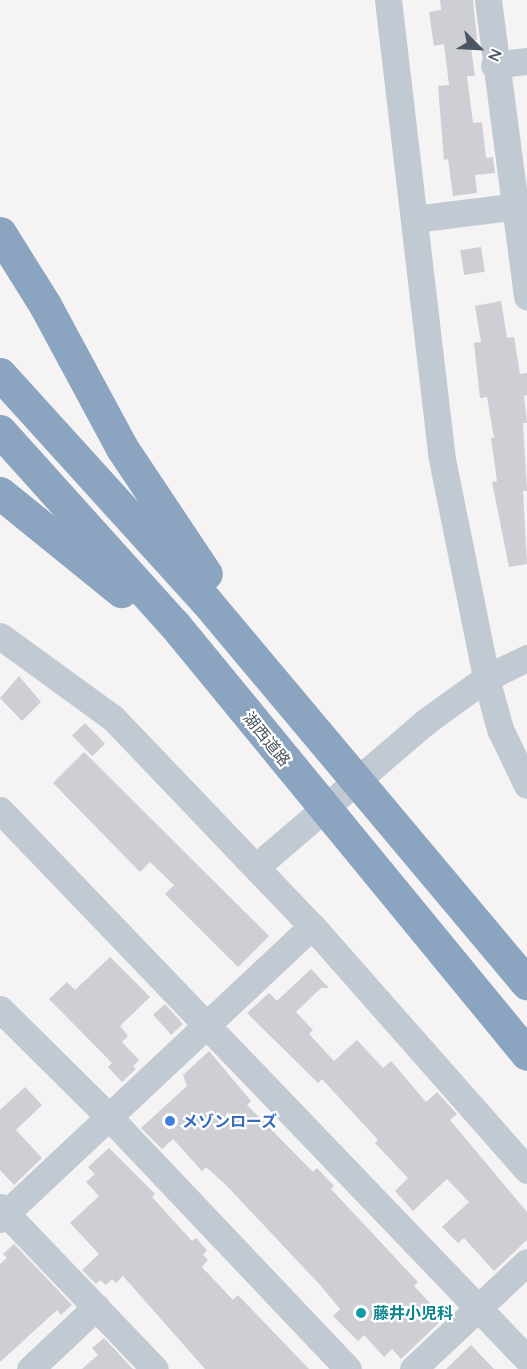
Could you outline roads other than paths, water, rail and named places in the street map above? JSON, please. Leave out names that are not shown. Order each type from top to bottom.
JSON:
[{"type":"highway","points":[[0,233],[165,516],[402,834]]},
{"type":"highway","points":[[0,374],[199,593],[527,983]]},
{"type":"highway","name":"湖西道路","points":[[0,431],[174,624],[369,866],[527,1054]]},
{"type":"highway","points":[[0,493],[129,598],[369,866]]},
{"type":"street","points":[[388,0],[441,454],[486,678],[500,729],[527,785]]},
{"type":"street","points":[[488,0],[494,65],[522,206],[527,296]]},
{"type":"street","points":[[494,65],[527,61]]},
{"type":"street","points":[[414,219],[522,206]]},
{"type":"street","points":[[0,636],[113,718],[312,926],[527,1170]]},
{"type":"street","points":[[256,867],[281,843],[425,722],[486,678],[527,658]]},
{"type":"street","points":[[0,810],[527,1359]]},
{"type":"street","points":[[155,1369],[2,1213],[109,1117],[312,926]]},
{"type":"street","points":[[0,1008],[109,1117],[348,1369]]},
{"type":"street","points":[[413,1369],[527,1262]]},
{"type":"street","points":[[30,1369],[96,1307]]},
{"type":"place","name":"メゾンローズ","points":[[170,1121]]},
{"type":"place","name":"藤井小児科","points":[[361,1313]]}]
